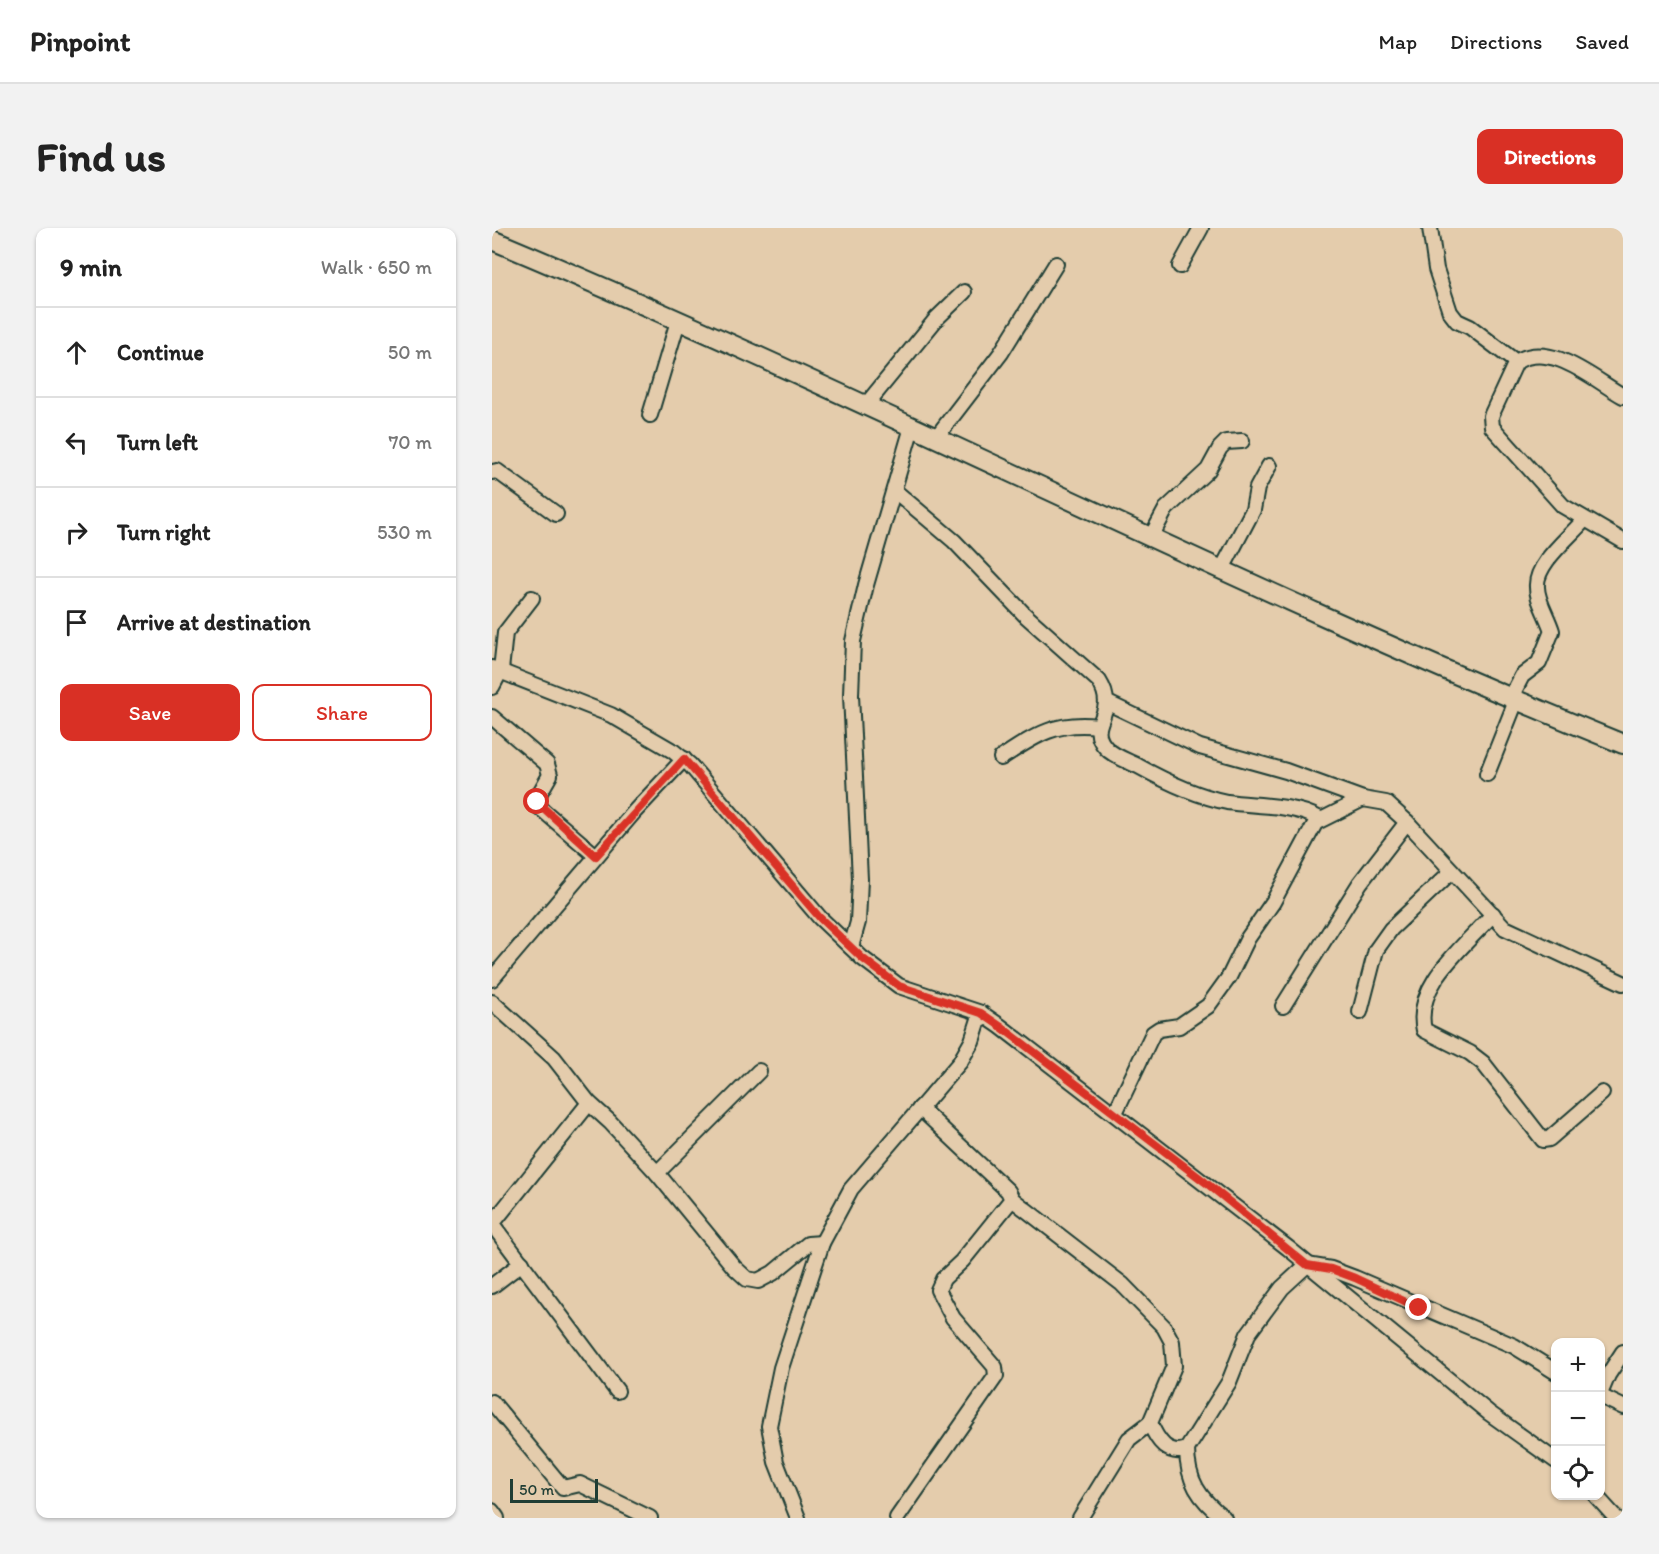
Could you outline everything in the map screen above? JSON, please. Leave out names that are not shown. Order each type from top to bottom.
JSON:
[{"type":"main road","points":[[492,240],[866,405],[935,439],[1513,700],[1623,744]]},
{"type":"street","points":[[1180,266],[1201,228]]},
{"type":"street","points":[[1430,228],[1436,269],[1450,312],[1456,321],[1470,327],[1516,362]]},
{"type":"street","points":[[935,439],[1001,353],[1056,264]]},
{"type":"street","points":[[866,405],[937,318],[964,292]]},
{"type":"street","points":[[650,415],[678,321]]},
{"type":"street","points":[[1623,396],[1571,365],[1540,353],[1527,355],[1516,362],[1491,416],[1492,427],[1563,506],[1623,541]]},
{"type":"street","points":[[851,946],[858,922],[860,879],[851,696],[853,641],[866,585],[912,427]]},
{"type":"street","points":[[1151,537],[1166,508],[1208,470],[1220,448],[1226,442],[1242,441]]},
{"type":"street","points":[[1222,569],[1253,510],[1257,488],[1269,466]]},
{"type":"street","points":[[492,472],[497,471],[556,514]]},
{"type":"street","points":[[895,491],[954,541],[1025,615],[1098,681],[1106,692],[1108,703],[1098,726],[1098,736],[1106,750],[1181,787],[1225,801],[1314,816],[1318,821]]},
{"type":"street","points":[[1486,774],[1522,676],[1539,663],[1552,631],[1536,589],[1538,573],[1549,557],[1566,543],[1584,520]]},
{"type":"street","points":[[492,687],[505,633],[532,597]]},
{"type":"street","points":[[497,669],[525,683],[611,715],[684,759],[820,918],[884,976],[899,986],[981,1013],[1115,1113],[1489,1413],[1551,1457]]},
{"type":"street","points":[[1108,703],[1200,747],[1286,771],[1363,798],[1386,803],[1407,822],[1505,928],[1623,982]]},
{"type":"street","points":[[492,717],[547,764],[550,775],[538,796],[538,806],[596,856]]},
{"type":"street","points":[[1001,758],[1029,739],[1051,730],[1073,723],[1098,726]]},
{"type":"street","points":[[492,979],[596,856],[684,759]]},
{"type":"street","points":[[1115,1113],[1153,1033],[1159,1029],[1179,1026],[1208,1006],[1229,977],[1248,938],[1273,902],[1318,821],[1363,798]]},
{"type":"street","points":[[1283,1006],[1360,883],[1407,822]]},
{"type":"street","points":[[1360,1012],[1376,950],[1391,929],[1452,871]]},
{"type":"street","points":[[1493,914],[1430,985],[1421,1017],[1424,1030],[1470,1053],[1483,1064],[1543,1140],[1549,1139],[1602,1093]]},
{"type":"street","points":[[492,1002],[554,1058],[589,1103],[610,1122],[657,1173],[747,1280],[758,1281],[773,1274],[808,1244],[822,1243]]},
{"type":"street","points":[[798,1518],[776,1462],[769,1426],[781,1368],[822,1243],[851,1189],[960,1062],[972,1041],[981,1013]]},
{"type":"street","points":[[657,1173],[759,1071]]},
{"type":"street","points":[[589,1103],[492,1224],[617,1391]]},
{"type":"street","points":[[920,1108],[1008,1191],[1012,1199],[1122,1284],[1164,1327],[1172,1342],[1174,1365],[1150,1423],[1129,1438],[1080,1518]]},
{"type":"street","points":[[897,1518],[996,1376],[995,1367],[953,1318],[938,1290],[943,1279],[962,1261],[1012,1199]]},
{"type":"street","points":[[492,1286],[522,1263]]},
{"type":"street","points":[[1307,1265],[1331,1269],[1355,1278],[1514,1346],[1551,1369]]},
{"type":"street","points":[[1224,1518],[1206,1504],[1193,1485],[1187,1468],[1187,1449],[1229,1382],[1248,1334],[1282,1288],[1307,1265]]},
{"type":"street","points":[[1601,1392],[1623,1352]]},
{"type":"street","points":[[1605,1398],[1623,1407]]},
{"type":"street","points":[[492,1402],[563,1488],[580,1484],[650,1518]]},
{"type":"street","points":[[1150,1423],[1155,1434],[1171,1451],[1178,1453],[1187,1449]]},
{"type":"street","points":[[1600,1500],[1616,1518]]},
{"type":"street","points":[[492,1511],[497,1518]]},
{"type":"route","points":[[537,802],[538,806],[596,856],[684,759],[820,918],[884,976],[899,986],[981,1013],[1205,1182],[1307,1265],[1331,1269],[1355,1278],[1419,1308]]}]
